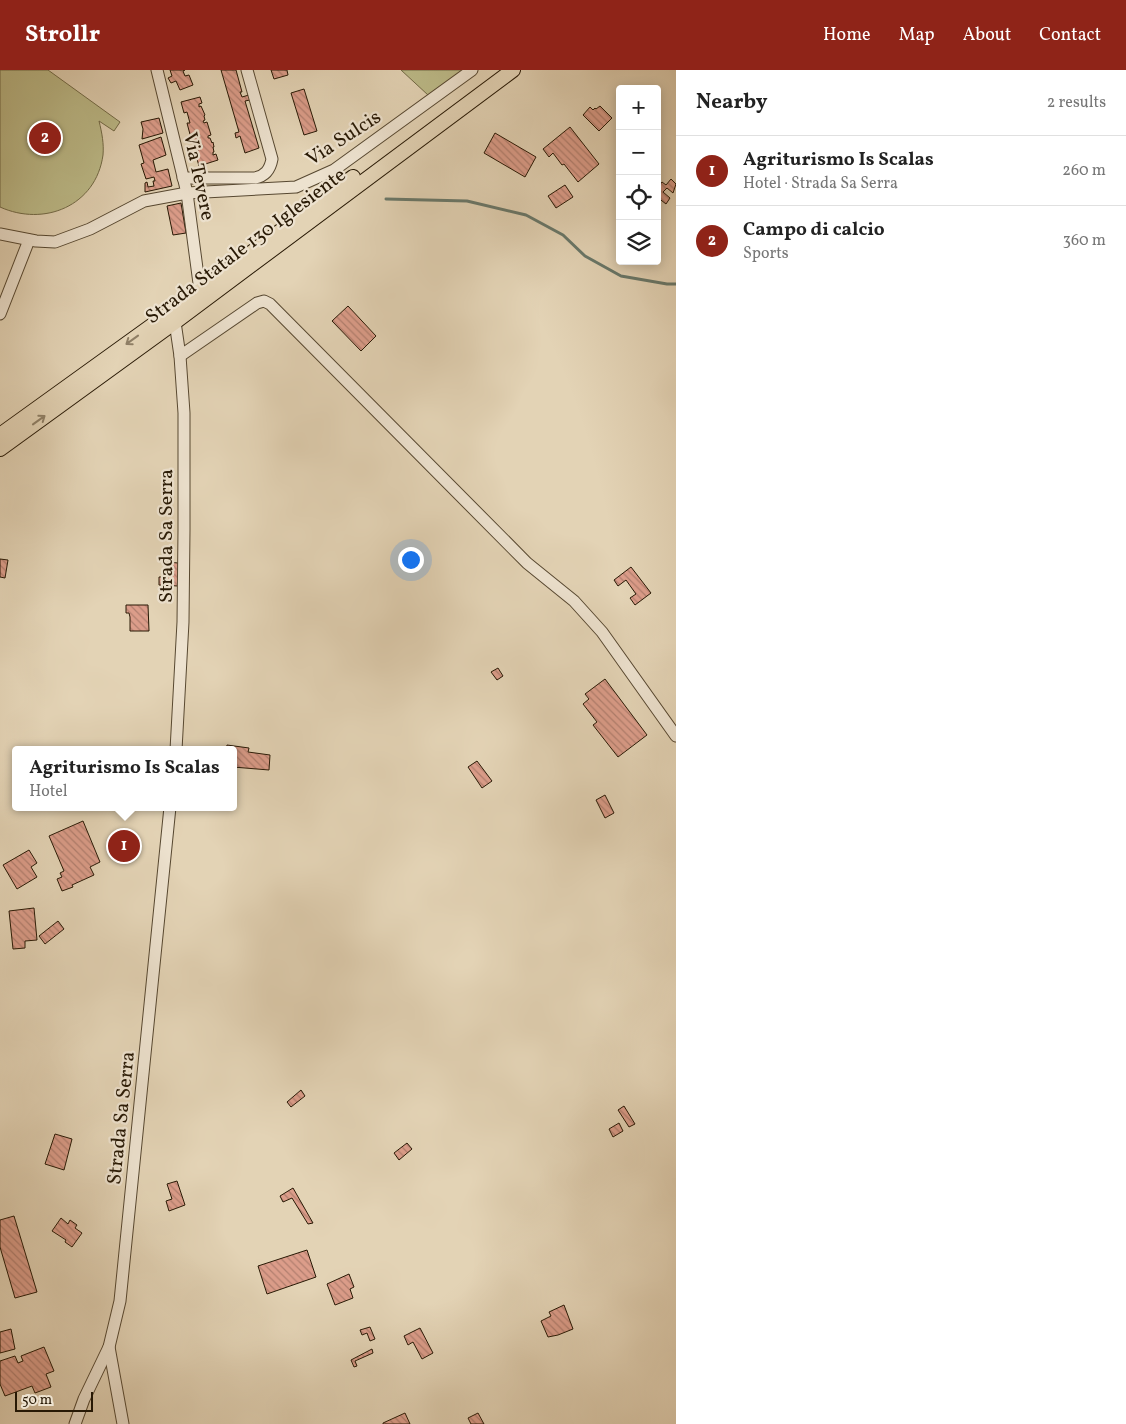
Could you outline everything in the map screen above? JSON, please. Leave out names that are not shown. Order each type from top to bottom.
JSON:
[{"type":"main road","name":"Strada Statale 130 Iglesiente","points":[[0,435],[498,70]]},
{"type":"main road","name":"Strada Statale 130 Iglesiente","points":[[0,449],[175,322],[513,70]]},
{"type":"street","name":"Via Tevere","points":[[156,70],[187,193],[200,290]]},
{"type":"street","points":[[183,178],[255,178],[265,175],[269,170],[272,159],[247,70]]},
{"type":"street","name":"Via Sulcis","points":[[0,234],[28,240],[55,242],[90,229],[144,201],[187,193],[296,187],[334,170],[472,70]]},
{"type":"street","points":[[0,314],[28,240]]},
{"type":"street","points":[[180,356],[257,303],[264,301],[270,304],[527,563],[574,601],[602,632],[676,736]]},
{"type":"street","name":"Strada Sa Serra","points":[[175,322],[180,356],[184,413],[183,622],[176,746]]},
{"type":"street","name":"Strada Sa Serra","points":[[74,1424],[109,1347],[120,1301],[170,811]]},
{"type":"street","points":[[109,1347],[123,1424]]},
{"type":"shaded area","points":[[0,70],[48,70],[120,122],[114,131],[99,121],[103,155],[98,173],[90,187],[79,199],[65,208],[50,213],[34,214],[17,213],[0,207]]},
{"type":"shaded area","points":[[401,70],[463,70],[428,95]]},
{"type":"building","points":[[170,70],[185,70],[183,71],[185,76],[189,75],[193,85],[180,90],[176,81],[171,83],[168,78],[172,76]]},
{"type":"building","points":[[221,70],[236,70],[242,97],[249,95],[250,100],[245,101],[259,148],[245,153],[240,136],[236,138],[235,133],[239,132]]},
{"type":"building","points":[[271,70],[287,70],[288,75],[274,79]]},
{"type":"building","points":[[304,89],[317,131],[304,135],[291,93]]},
{"type":"building","points":[[200,97],[202,103],[199,104],[199,107],[201,106],[205,115],[205,120],[203,121],[204,123],[207,122],[211,135],[208,138],[213,142],[213,155],[216,154],[218,160],[199,166],[195,152],[198,151],[195,141],[192,142],[187,123],[190,123],[187,112],[184,113],[181,102]]},
{"type":"building","points":[[600,106],[612,118],[599,131],[583,115],[590,107],[593,110]]},
{"type":"building","points":[[159,118],[163,133],[142,139],[143,129],[141,122]]},
{"type":"building","points":[[570,127],[599,164],[578,182],[553,153],[549,157],[543,149]]},
{"type":"building","points":[[495,133],[536,157],[525,177],[484,153]]},
{"type":"building","points":[[161,137],[166,155],[153,160],[156,172],[168,169],[172,186],[145,192],[145,183],[147,182],[148,187],[154,186],[153,181],[155,181],[154,177],[146,179],[141,164],[144,163],[139,145]]},
{"type":"building","points":[[671,179],[676,184],[673,193],[667,188],[663,192],[670,198],[666,204],[661,200],[661,183],[666,185]]},
{"type":"building","points":[[565,185],[573,197],[556,208],[548,196]]},
{"type":"building","points":[[181,203],[186,233],[173,235],[167,206]]},
{"type":"building","points":[[348,306],[376,336],[361,351],[332,321]]},
{"type":"building","points":[[0,559],[8,560],[5,578],[0,577]]},
{"type":"building","points":[[167,562],[178,563],[178,586],[159,585],[159,577],[167,577]]},
{"type":"building","points":[[631,567],[651,593],[635,605],[630,598],[636,594],[626,580],[618,586],[614,580]]},
{"type":"building","points":[[126,605],[148,605],[149,631],[130,631],[130,617],[129,613],[126,613]]},
{"type":"building","points":[[498,668],[503,676],[497,680],[491,672]]},
{"type":"building","points":[[605,679],[647,735],[618,757],[593,725],[597,722],[583,704],[589,699],[585,694]]},
{"type":"building","points":[[237,746],[249,748],[248,752],[270,755],[269,770],[237,767]]},
{"type":"building","points":[[477,761],[492,781],[482,788],[468,767]]},
{"type":"building","points":[[605,795],[614,813],[605,818],[596,800]]},
{"type":"building","points":[[83,821],[100,862],[90,867],[94,875],[62,891],[57,879],[62,877],[60,873],[64,871],[49,836]]},
{"type":"building","points":[[29,850],[37,863],[31,867],[37,877],[17,889],[3,865]]},
{"type":"building","points":[[34,908],[37,940],[25,941],[25,948],[13,949],[9,911]]},
{"type":"building","points":[[58,921],[64,929],[45,944],[39,936]]},
{"type":"building","points":[[301,1090],[305,1096],[291,1107],[287,1102]]},
{"type":"building","points":[[624,1106],[635,1124],[629,1127],[618,1110]]},
{"type":"building","points":[[619,1123],[623,1131],[613,1137],[609,1129]]},
{"type":"building","points":[[55,1134],[72,1139],[64,1170],[45,1164]]},
{"type":"building","points":[[407,1143],[412,1149],[399,1160],[394,1153]]},
{"type":"building","points":[[177,1181],[185,1205],[169,1211],[166,1201],[172,1199],[167,1184]]},
{"type":"building","points":[[293,1188],[313,1223],[308,1224],[292,1198],[283,1202],[280,1196]]},
{"type":"building","points":[[14,1216],[37,1292],[15,1298],[0,1247],[0,1220]]},
{"type":"building","points":[[61,1218],[68,1224],[70,1220],[77,1225],[75,1228],[82,1233],[72,1247],[65,1242],[66,1240],[52,1231]]},
{"type":"building","points":[[307,1250],[316,1277],[267,1294],[258,1266]]},
{"type":"building","points":[[349,1274],[354,1287],[350,1289],[353,1298],[335,1305],[327,1284]]},
{"type":"building","points":[[564,1305],[573,1329],[548,1337],[541,1321],[551,1316],[549,1312]]},
{"type":"building","points":[[370,1327],[375,1339],[370,1341],[367,1333],[362,1335],[360,1330]]},
{"type":"building","points":[[420,1328],[433,1353],[422,1359],[413,1342],[408,1345],[404,1336]]},
{"type":"building","points":[[11,1329],[15,1349],[0,1353],[0,1332]]},
{"type":"building","points":[[44,1347],[54,1371],[46,1374],[51,1387],[35,1393],[32,1386],[5,1396],[0,1384],[0,1361],[15,1356],[18,1363],[23,1361],[21,1356]]},
{"type":"building","points":[[372,1349],[373,1353],[355,1361],[357,1366],[354,1367],[351,1360]]},
{"type":"building","points":[[405,1413],[410,1424],[383,1424],[383,1423]]},
{"type":"building","points":[[478,1413],[484,1424],[471,1424],[468,1418]]},
{"type":"waterway","points":[[386,199],[467,201],[526,215],[563,235],[585,256],[621,276],[676,284]]},
{"type":"place","name":"Campo di calcio","points":[[45,138]]},
{"type":"place","name":"Agriturismo Is Scalas","points":[[124,846]]}]
